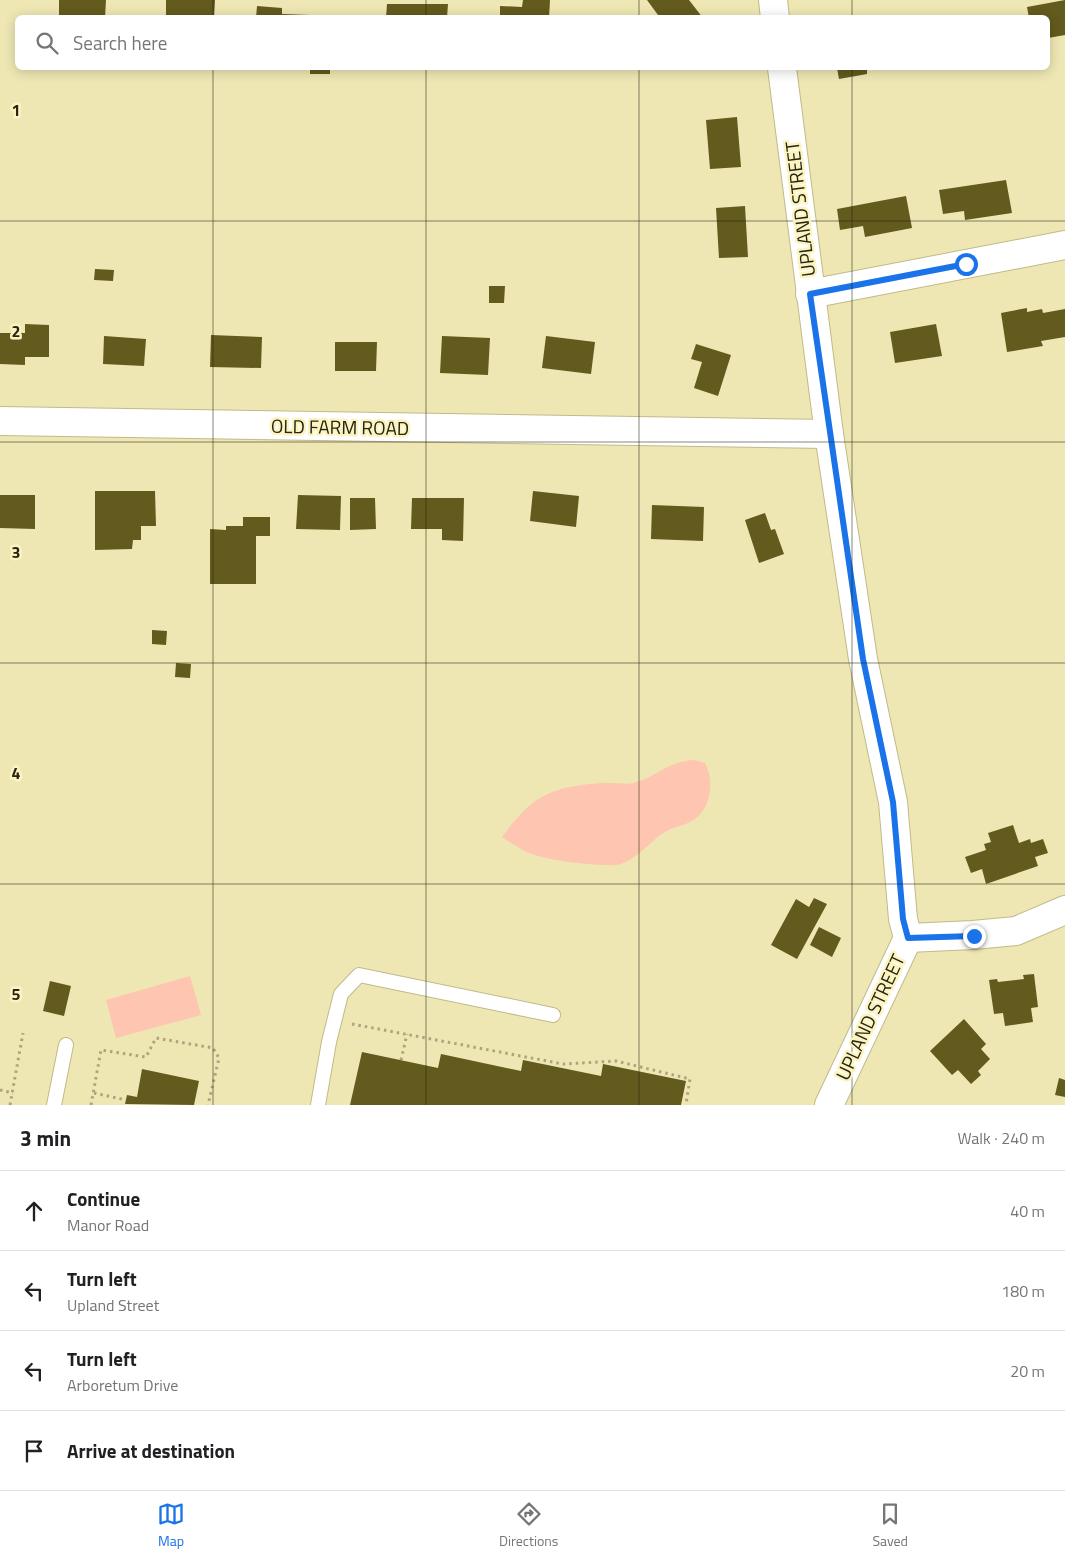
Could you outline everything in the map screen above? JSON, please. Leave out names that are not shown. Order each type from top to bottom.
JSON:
[{"type":"street","points":[[772,0],[774,15]]},
{"type":"street","name":"UPLAND STREET","points":[[782,70],[829,434],[863,659],[893,802],[902,911],[908,938],[829,1105]]},
{"type":"street","points":[[810,294],[1065,245]]},
{"type":"street","name":"OLD FARM ROAD","points":[[0,421],[829,434]]},
{"type":"street","points":[[908,938],[974,936],[1016,931],[1065,910]]},
{"type":"lane","points":[[318,1105],[341,994],[359,975],[553,1015]]},
{"type":"lane","points":[[54,1105],[66,1045]]},
{"type":"path","points":[[335,1020],[563,1064],[616,1061],[643,1067],[690,1079],[686,1104]]},
{"type":"path","points":[[10,1105],[23,1033]]},
{"type":"path","points":[[401,1060],[407,1034]]},
{"type":"path","points":[[91,1105],[101,1050],[146,1057],[156,1038],[213,1048],[219,1058],[208,1105]]},
{"type":"path","points":[[0,1090],[12,1093]]},
{"type":"path","points":[[94,1093],[126,1100]]},
{"type":"shaded area","points":[[694,760],[705,763],[710,778],[709,795],[703,810],[692,821],[663,833],[635,856],[622,863],[616,865],[597,865],[540,857],[502,837],[523,811],[544,796],[556,791],[584,785],[633,783],[648,778],[675,764]]},
{"type":"shaded area","points":[[190,976],[201,1015],[116,1038],[106,1000]]},
{"type":"building","points":[[59,0],[106,0],[105,15],[59,15]]},
{"type":"building","points":[[166,0],[215,0],[214,15],[166,15]]},
{"type":"building","points":[[523,0],[550,0],[549,15],[500,15],[500,6],[522,7]]},
{"type":"building","points":[[647,0],[689,0],[701,15],[658,15]]},
{"type":"building","points":[[1065,0],[1065,35],[1050,38],[1050,15],[1028,15],[1027,7]]},
{"type":"building","points":[[387,4],[448,4],[447,15],[386,15]]},
{"type":"building","points":[[257,6],[282,8],[282,14],[310,15],[256,15]]},
{"type":"building","points":[[310,70],[330,70],[330,74],[310,74]]},
{"type":"building","points":[[837,70],[867,70],[867,74],[839,79]]},
{"type":"building","points":[[737,117],[741,167],[710,169],[706,120]]},
{"type":"building","points":[[1006,180],[1012,213],[965,220],[964,211],[943,214],[939,190]]},
{"type":"building","points":[[906,196],[912,228],[865,237],[863,226],[840,230],[837,209]]},
{"type":"building","points":[[745,206],[748,257],[719,258],[716,208]]},
{"type":"building","points":[[95,269],[114,270],[113,281],[94,280]]},
{"type":"building","points":[[489,286],[505,286],[504,303],[489,303]]},
{"type":"building","points":[[1027,308],[1027,312],[1042,309],[1043,313],[1065,309],[1065,337],[1041,341],[1043,346],[1007,352],[1001,313]]},
{"type":"building","points":[[25,324],[49,325],[49,357],[25,357],[25,365],[0,364],[0,333],[25,333]]},
{"type":"building","points":[[936,324],[942,356],[895,363],[890,332]]},
{"type":"building","points":[[211,335],[262,337],[261,368],[210,367]]},
{"type":"building","points":[[104,336],[146,339],[144,366],[103,364]]},
{"type":"building","points":[[442,336],[490,338],[488,375],[440,373]]},
{"type":"building","points":[[546,336],[595,342],[591,374],[542,368]]},
{"type":"building","points":[[335,342],[377,342],[376,371],[335,371]]},
{"type":"building","points":[[696,344],[731,355],[718,396],[694,388],[702,362],[691,359]]},
{"type":"building","points":[[95,491],[155,491],[156,526],[141,526],[141,540],[133,540],[132,549],[95,550]]},
{"type":"building","points":[[533,491],[579,496],[576,527],[530,521]]},
{"type":"building","points":[[0,495],[35,495],[35,529],[0,528]]},
{"type":"building","points":[[298,495],[341,496],[340,530],[296,529]]},
{"type":"building","points":[[350,498],[375,498],[376,529],[350,530]]},
{"type":"building","points":[[412,498],[464,498],[463,541],[442,540],[442,529],[411,529]]},
{"type":"building","points":[[652,505],[704,507],[703,541],[651,539]]},
{"type":"building","points":[[765,513],[771,530],[775,529],[784,554],[759,563],[745,520]]},
{"type":"building","points":[[243,517],[270,517],[270,536],[256,536],[256,584],[210,584],[210,529],[226,530],[226,526],[243,526]]},
{"type":"building","points":[[152,630],[167,631],[166,645],[152,644]]},
{"type":"building","points":[[176,663],[191,664],[190,678],[175,677]]},
{"type":"building","points":[[1013,825],[1019,843],[1030,839],[1031,843],[1043,839],[1048,853],[1035,857],[1038,866],[986,884],[982,869],[971,873],[965,857],[986,850],[984,844],[991,842],[988,833]]},
{"type":"building","points":[[814,898],[827,904],[797,959],[771,945],[796,899],[809,907]]},
{"type":"building","points":[[819,927],[841,938],[832,957],[810,945]]},
{"type":"building","points":[[1034,974],[1038,1007],[1031,1008],[1033,1022],[1005,1026],[1003,1013],[994,1014],[989,980],[997,979],[998,982],[1024,979],[1023,975]]},
{"type":"building","points":[[50,981],[71,986],[64,1016],[43,1011]]},
{"type":"building","points":[[964,1019],[986,1044],[981,1049],[990,1059],[978,1071],[981,1075],[971,1084],[958,1070],[952,1075],[930,1051]]},
{"type":"building","points":[[362,1052],[438,1068],[441,1054],[521,1071],[523,1060],[601,1076],[603,1064],[686,1081],[681,1105],[350,1105]]},
{"type":"building","points":[[142,1069],[199,1081],[194,1105],[125,1104],[127,1095],[137,1097]]},
{"type":"building","points":[[1059,1078],[1065,1080],[1065,1097],[1055,1095]]},
{"type":"route","points":[[966,264],[810,294],[863,659],[893,802],[903,919],[908,938],[974,936]]}]
